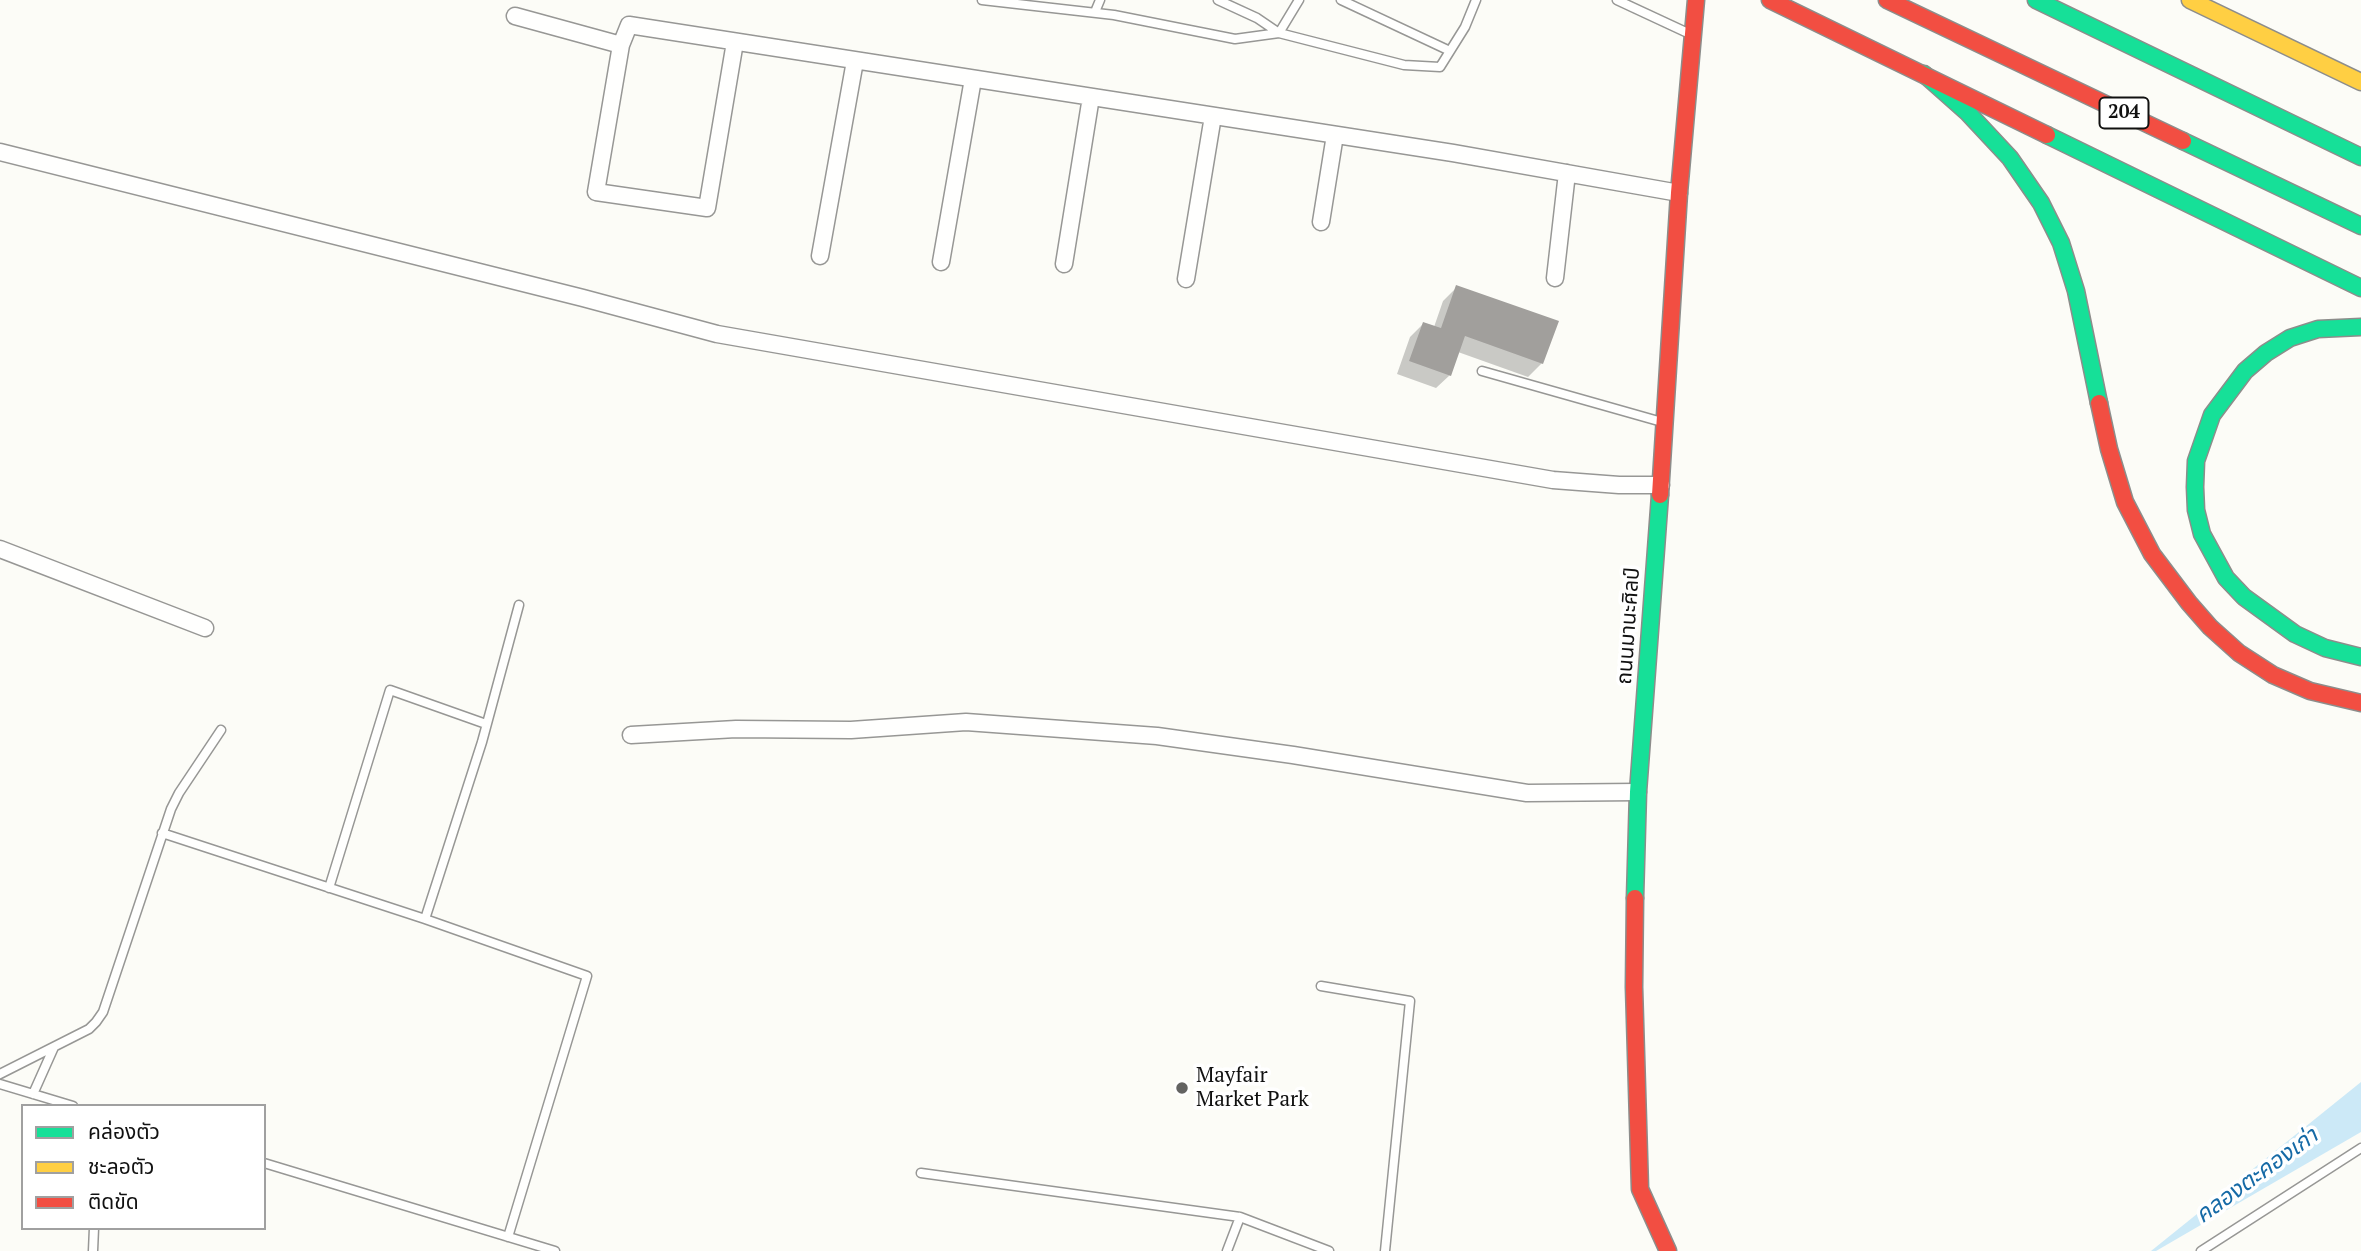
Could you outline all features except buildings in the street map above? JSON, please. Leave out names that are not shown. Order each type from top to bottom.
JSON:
[{"type":"main road","name":"ถนนมานะศิลป์","points":[[1668,1251],[1640,1189],[1634,987],[1638,792],[1679,193],[1696,0]]},
{"type":"main road","points":[[1770,0],[2361,288]]},
{"type":"main road","name":"204","points":[[1887,0],[2361,226]]},
{"type":"main road","points":[[2035,0],[2361,157]]},
{"type":"main road","points":[[2190,0],[2361,82]]},
{"type":"main road","points":[[1924,74],[1982,127],[2010,158],[2052,224],[2076,292],[2100,412],[2116,475],[2137,528],[2152,554],[2210,627],[2239,653],[2273,675],[2310,691],[2355,702]]},
{"type":"main road","points":[[2361,327],[2318,329],[2290,338],[2266,353],[2245,371],[2212,415],[2196,461],[2196,510],[2199,522],[2212,556],[2226,578],[2244,597],[2295,634],[2342,653],[2361,657]]},
{"type":"street","points":[[515,16],[621,45]]},
{"type":"street","points":[[735,42],[707,208],[596,192],[621,45],[629,25],[1335,135],[1679,193]]},
{"type":"street","points":[[820,256],[855,61]]},
{"type":"street","points":[[941,262],[973,79]]},
{"type":"street","points":[[1063,264],[1091,97]]},
{"type":"street","points":[[1186,279],[1213,116]]},
{"type":"street","points":[[1321,222],[1335,135]]},
{"type":"street","points":[[0,152],[569,294],[717,334],[1553,480],[1661,485]]},
{"type":"street","points":[[1555,278],[1567,173]]},
{"type":"street","points":[[0,549],[205,628]]},
{"type":"street","points":[[631,735],[736,729],[851,730],[966,722],[1157,736],[1527,793],[1638,792]]},
{"type":"lane","points":[[982,0],[1095,12],[1236,38],[1279,33]]},
{"type":"lane","points":[[1095,12],[1100,0]]},
{"type":"lane","points":[[1218,0],[1257,18],[1279,33],[1404,65],[1440,67],[1465,27],[1476,0]]},
{"type":"lane","points":[[1279,33],[1299,0]]},
{"type":"lane","points":[[1341,0],[1450,51]]},
{"type":"lane","points":[[1617,0],[1692,35]]},
{"type":"lane","points":[[1482,371],[1665,423]]},
{"type":"lane","points":[[425,919],[486,724],[519,605]]},
{"type":"lane","points":[[329,888],[390,690],[486,724]]},
{"type":"lane","points":[[0,1074],[89,1030],[103,1012],[162,833],[179,793],[222,730]]},
{"type":"lane","points":[[162,833],[587,975],[508,1237]]},
{"type":"lane","points":[[1321,986],[1410,1001],[1385,1251]]},
{"type":"lane","points":[[33,1094],[54,1047]]},
{"type":"lane","points":[[0,1084],[66,1104]]},
{"type":"lane","points":[[2202,1251],[2361,1148]]},
{"type":"lane","points":[[266,1164],[555,1251]]},
{"type":"lane","points":[[921,1173],[1240,1217],[1329,1251]]},
{"type":"lane","points":[[1227,1251],[1240,1217]]},
{"type":"lane","points":[[93,1251],[94,1230]]},
{"type":"water","name":"คลองตะคองเก่า","points":[[2361,1082],[2361,1132],[2156,1251],[2151,1251]]},
{"type":"traffic: fast","points":[[2036,0],[2361,157]]},
{"type":"traffic: fast","points":[[1924,74],[1968,113],[2010,158],[2041,203],[2061,243],[2076,291],[2099,403]]},
{"type":"traffic: fast","points":[[2047,135],[2361,288]]},
{"type":"traffic: fast","points":[[2183,141],[2361,226]]},
{"type":"traffic: fast","points":[[2361,327],[2318,329],[2290,338],[2245,371],[2212,415],[2196,461],[2195,487],[2196,510],[2202,534],[2226,578],[2244,597],[2295,634],[2325,648],[2361,657]]},
{"type":"traffic: fast","points":[[1635,898],[1638,792],[1660,495]]},
{"type":"traffic: slow","points":[[2190,0],[2361,82]]},
{"type":"traffic: jam","points":[[1660,495],[1679,193],[1696,0]]},
{"type":"traffic: jam","points":[[1770,0],[2047,135]]},
{"type":"traffic: jam","points":[[1887,0],[2183,141]]},
{"type":"traffic: jam","points":[[2099,403],[2125,502],[2152,554],[2189,603],[2210,627],[2239,653],[2273,675],[2310,691],[2361,703]]},
{"type":"traffic: jam","points":[[1635,898],[1634,987],[1640,1189],[1668,1251]]},
{"type":"place","name":"Mayfair Market Park","points":[[1182,1088]]}]
